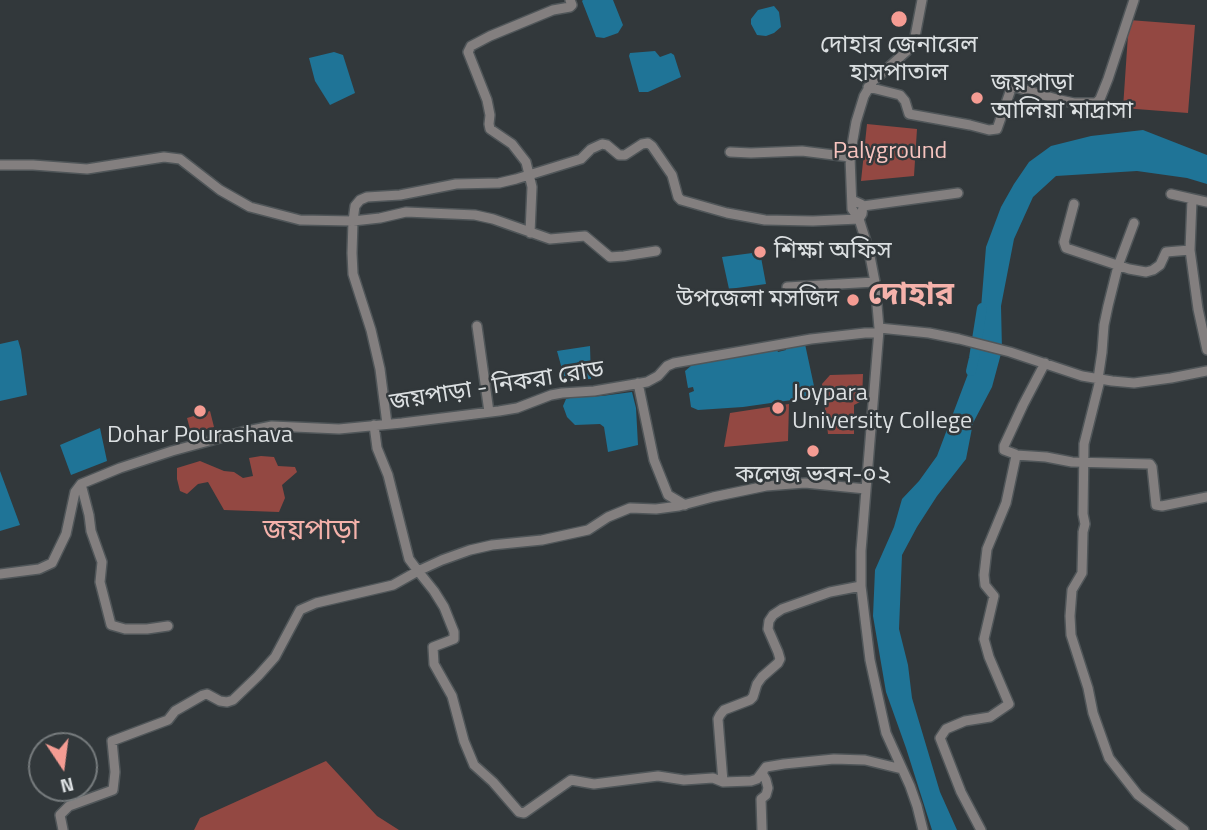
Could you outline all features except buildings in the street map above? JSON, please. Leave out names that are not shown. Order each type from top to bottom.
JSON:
[{"type":"street","points":[[530,233],[532,187],[526,162],[512,144],[490,129],[487,100],[468,52],[471,47],[502,31],[553,10],[569,7],[572,5],[570,0]]},
{"type":"street","points":[[922,0],[914,42],[868,88],[856,122],[850,157],[853,213],[859,219],[869,251],[875,282],[878,330],[861,551],[861,586],[870,660],[886,733],[917,806],[923,830]]},
{"type":"street","points":[[868,88],[900,95],[909,114],[995,130],[1011,89],[1015,87],[1074,103],[1096,103],[1100,99],[1134,0]]},
{"type":"street","points":[[387,424],[377,355],[353,274],[353,221],[355,206],[360,200],[457,184],[499,183],[581,159],[591,149],[602,144],[619,155],[625,155],[648,143],[672,175],[681,200],[765,220],[859,219]]},
{"type":"street","points":[[730,152],[802,151],[850,157]]},
{"type":"street","points":[[0,165],[87,169],[164,157],[180,159],[220,190],[250,207],[300,220],[353,221],[396,213],[426,212],[475,215],[550,239],[585,236],[606,254],[615,257],[656,251]]},
{"type":"street","points":[[852,200],[863,206],[958,193]]},
{"type":"street","points":[[1171,194],[1207,202]]},
{"type":"street","points":[[1192,199],[1190,250],[1207,350]]},
{"type":"street","points":[[1074,204],[1066,248],[1118,266],[1146,272],[1160,265],[1166,251],[1190,250]]},
{"type":"street","points":[[859,219],[863,206]]},
{"type":"street","points":[[1134,223],[1118,266],[1104,325],[1099,384],[1084,444],[1085,524],[1082,573],[1074,585],[1070,604],[1071,635],[1109,758],[1138,795],[1184,830]]},
{"type":"street","points":[[787,287],[875,282]]},
{"type":"street","points":[[477,326],[489,412]]},
{"type":"street","name":"জয়পাড়া - নিকরা রোড","points":[[81,484],[172,451],[272,426],[339,429],[517,408],[562,393],[594,391],[653,380],[674,363],[878,330],[929,333],[959,339],[1098,379],[1134,383],[1207,371]]},
{"type":"street","points":[[1045,363],[1004,446],[1005,450],[1016,455],[1083,462],[1150,464],[1155,502],[1158,506],[1207,498]]},
{"type":"street","points":[[638,383],[654,460],[668,495],[685,505]]},
{"type":"street","points":[[374,425],[377,448],[388,475],[409,559],[444,607],[454,632],[454,639],[433,647],[434,664],[452,696],[464,741],[474,765],[494,782],[519,811],[524,813],[570,780],[594,784],[658,776],[684,780],[713,778],[723,782],[751,781],[757,779],[766,767],[834,759],[865,760],[902,769]]},
{"type":"street","points":[[981,830],[961,792],[940,738],[946,729],[965,721],[990,717],[1009,704],[984,639],[995,596],[985,585],[984,575],[988,549],[1006,503],[1016,455]]},
{"type":"street","points":[[63,830],[60,815],[69,806],[113,790],[115,772],[112,741],[168,720],[174,711],[202,695],[208,694],[220,701],[233,700],[275,657],[300,610],[393,585],[442,560],[470,550],[542,540],[588,530],[608,517],[630,508],[656,509],[685,505],[766,486],[805,483],[866,489]]},
{"type":"street","points":[[0,574],[39,569],[52,563],[66,534],[75,492],[81,484]]},
{"type":"street","points":[[81,484],[91,531],[102,562],[100,582],[110,625],[125,629],[168,625]]},
{"type":"street","points":[[723,782],[720,715],[724,710],[753,698],[762,677],[778,663],[780,659],[768,629],[769,621],[782,609],[830,592],[861,586]]},
{"type":"street","points":[[762,773],[768,788],[761,799],[762,830]]},
{"type":"green space","points":[[1129,20],[1195,25],[1188,113],[1123,108]]},
{"type":"green space","name":"Palyground","points":[[867,124],[917,129],[914,176],[861,181]]},
{"type":"green space","points":[[863,374],[862,401],[854,405],[854,434],[828,434],[822,384],[830,375]]},
{"type":"green space","points":[[789,404],[788,441],[724,447],[730,413]]},
{"type":"green space","points":[[210,411],[214,427],[191,433],[187,418]]},
{"type":"green space","points":[[274,457],[278,466],[295,467],[297,472],[282,485],[285,498],[279,512],[224,510],[208,482],[198,484],[187,494],[180,491],[177,468],[200,461],[224,471],[234,472],[243,478],[253,476],[249,458]]},
{"type":"green space","points":[[326,761],[377,816],[399,830],[194,830],[200,818]]},
{"type":"water","points":[[583,0],[613,0],[623,25],[618,33],[604,38],[596,37]]},
{"type":"water","points":[[774,6],[779,12],[781,27],[766,36],[757,35],[751,19],[758,10]]},
{"type":"water","points":[[655,51],[660,57],[671,53],[674,55],[681,77],[648,92],[639,92],[630,53]]},
{"type":"water","points":[[334,52],[343,55],[355,93],[330,105],[315,81],[309,58]]},
{"type":"water","points":[[1143,130],[1207,155],[1207,184],[1187,178],[1137,171],[1056,176],[1033,197],[1014,239],[1001,306],[1002,350],[992,387],[973,423],[966,459],[937,496],[902,555],[899,629],[908,665],[912,698],[940,792],[957,830],[932,830],[886,692],[873,616],[875,570],[894,527],[902,499],[937,456],[974,358],[986,247],[1001,207],[1014,184],[1029,162],[1051,146],[1091,136]]},
{"type":"water","points":[[760,252],[766,284],[729,289],[722,257]]},
{"type":"water","points":[[18,340],[27,395],[0,401],[0,344]]},
{"type":"water","points":[[805,344],[814,386],[813,397],[743,407],[698,410],[691,407],[689,393],[694,391],[693,387],[688,388],[685,371],[692,365],[776,348],[778,352],[786,350],[786,346]]},
{"type":"water","points":[[590,346],[591,379],[565,380],[557,351]]},
{"type":"water","points":[[632,392],[636,408],[638,445],[608,452],[604,427],[600,424],[575,425],[567,417],[563,406],[566,399],[574,397]]},
{"type":"water","points":[[100,428],[107,461],[71,475],[60,445]]},
{"type":"water","points":[[0,471],[20,525],[0,531]]},
{"type":"waterway","points":[[971,371],[982,308]]},
{"type":"place","name":"দোহার জেনারেল হাসপাতাল","points":[[899,19]]},
{"type":"place","name":"জয়পাড়া আলিয়া মাদ্রাসা","points":[[977,98]]},
{"type":"place","name":"শিক্ষা অফিস","points":[[760,252]]},
{"type":"place","name":"উপজেলা মসজিদ","points":[[853,300]]},
{"type":"place","name":"Joypara University College","points":[[778,408]]},
{"type":"place","name":"Dohar Pourashava","points":[[200,411]]},
{"type":"place","name":"কলেজ ভবন-০২","points":[[813,451]]},
{"type":"district","name":"দোহার","points":[[911,296]]},
{"type":"district","name":"জয়পাড়া","points":[[311,532]]}]
